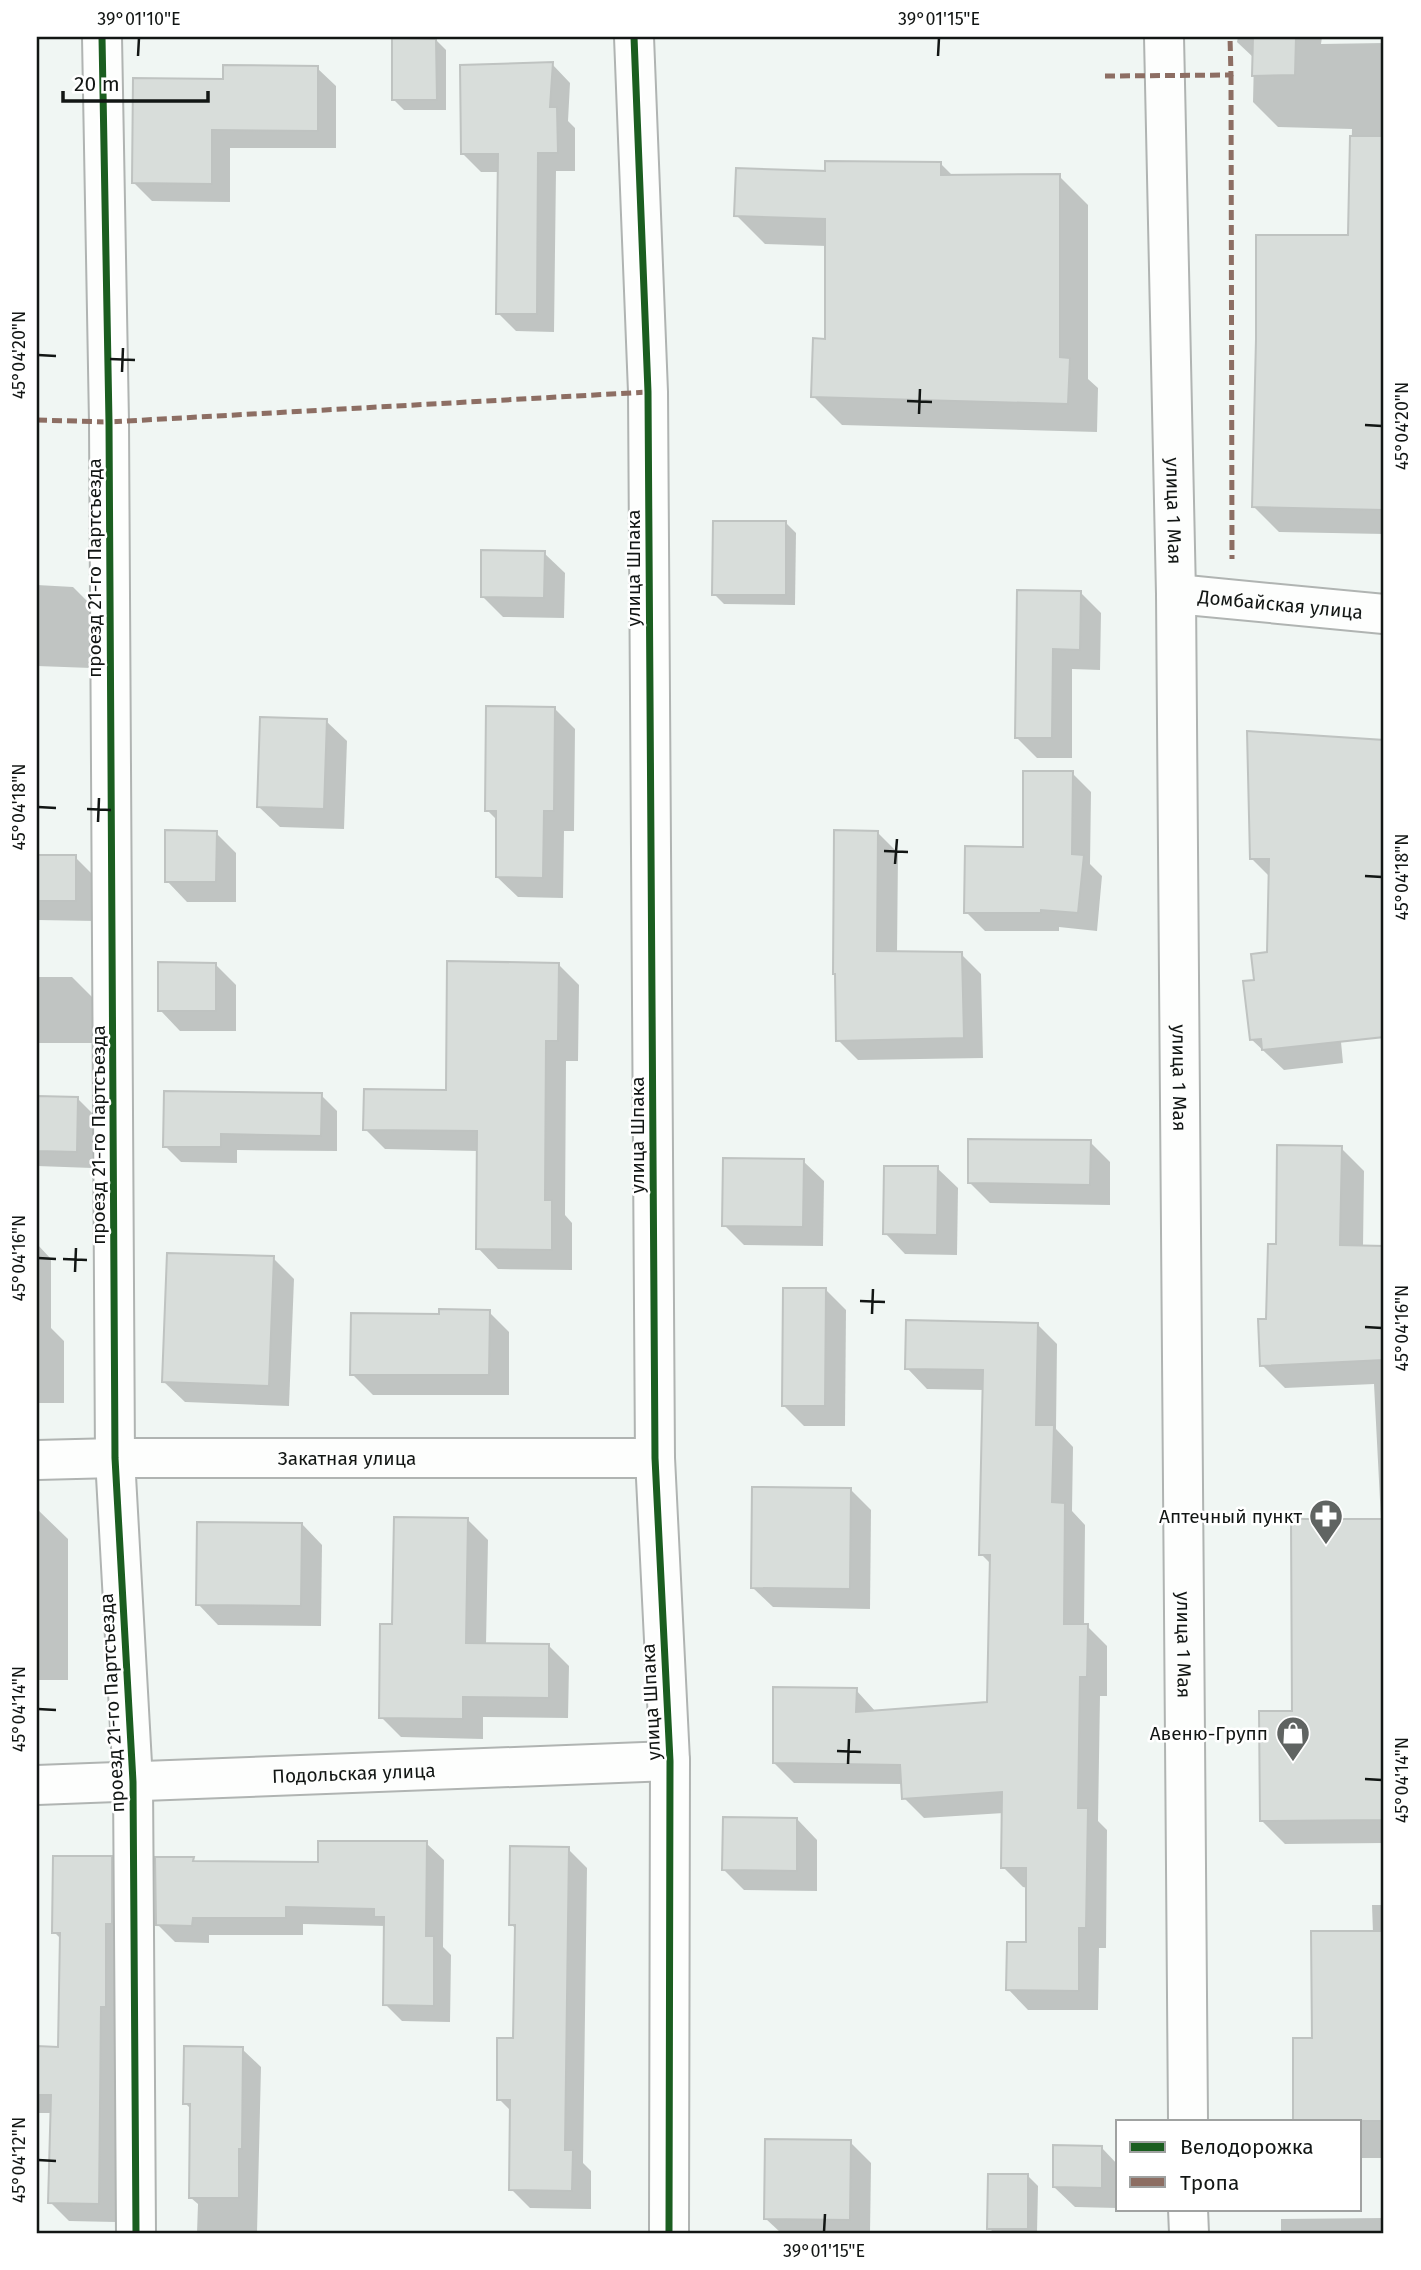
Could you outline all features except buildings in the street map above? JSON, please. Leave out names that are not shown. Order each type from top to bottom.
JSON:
[{"type":"street","name":"проезд 21-го Партсъезда","points":[[102,37],[109,436],[115,1458],[133,1782],[136,2233]]},
{"type":"street","name":"улица Шпака","points":[[634,37],[648,392],[655,1458],[670,1761],[668,2233]]},
{"type":"street","name":"улица 1 Мая","points":[[1164,37],[1176,594],[1188,2120]]},
{"type":"street","name":"Домбайская улица","points":[[1176,594],[1384,614]]},
{"type":"street","name":"Закатная улица","points":[[37,1460],[655,1458]]},
{"type":"street","name":"Подольская улица","points":[[37,1785],[670,1761]]},
{"type":"street","points":[[1188,2210],[1188,2233]]},
{"type":"marked path","points":[[1105,76],[1231,75],[1230,37]]},
{"type":"marked path","points":[[1231,75],[1232,559]]},
{"type":"marked path","points":[[37,420],[109,422],[648,392]]},
{"type":"cycle path","points":[[102,37],[109,422],[115,1458],[133,1782],[136,2233]]},
{"type":"cycle path","points":[[634,37],[648,392],[655,1458],[670,1761],[669,2233]]},
{"type":"place","name":"Аптечный пункт","points":[[1326,1546]]},
{"type":"place","name":"Авеню-Групп","points":[[1293,1763]]}]
